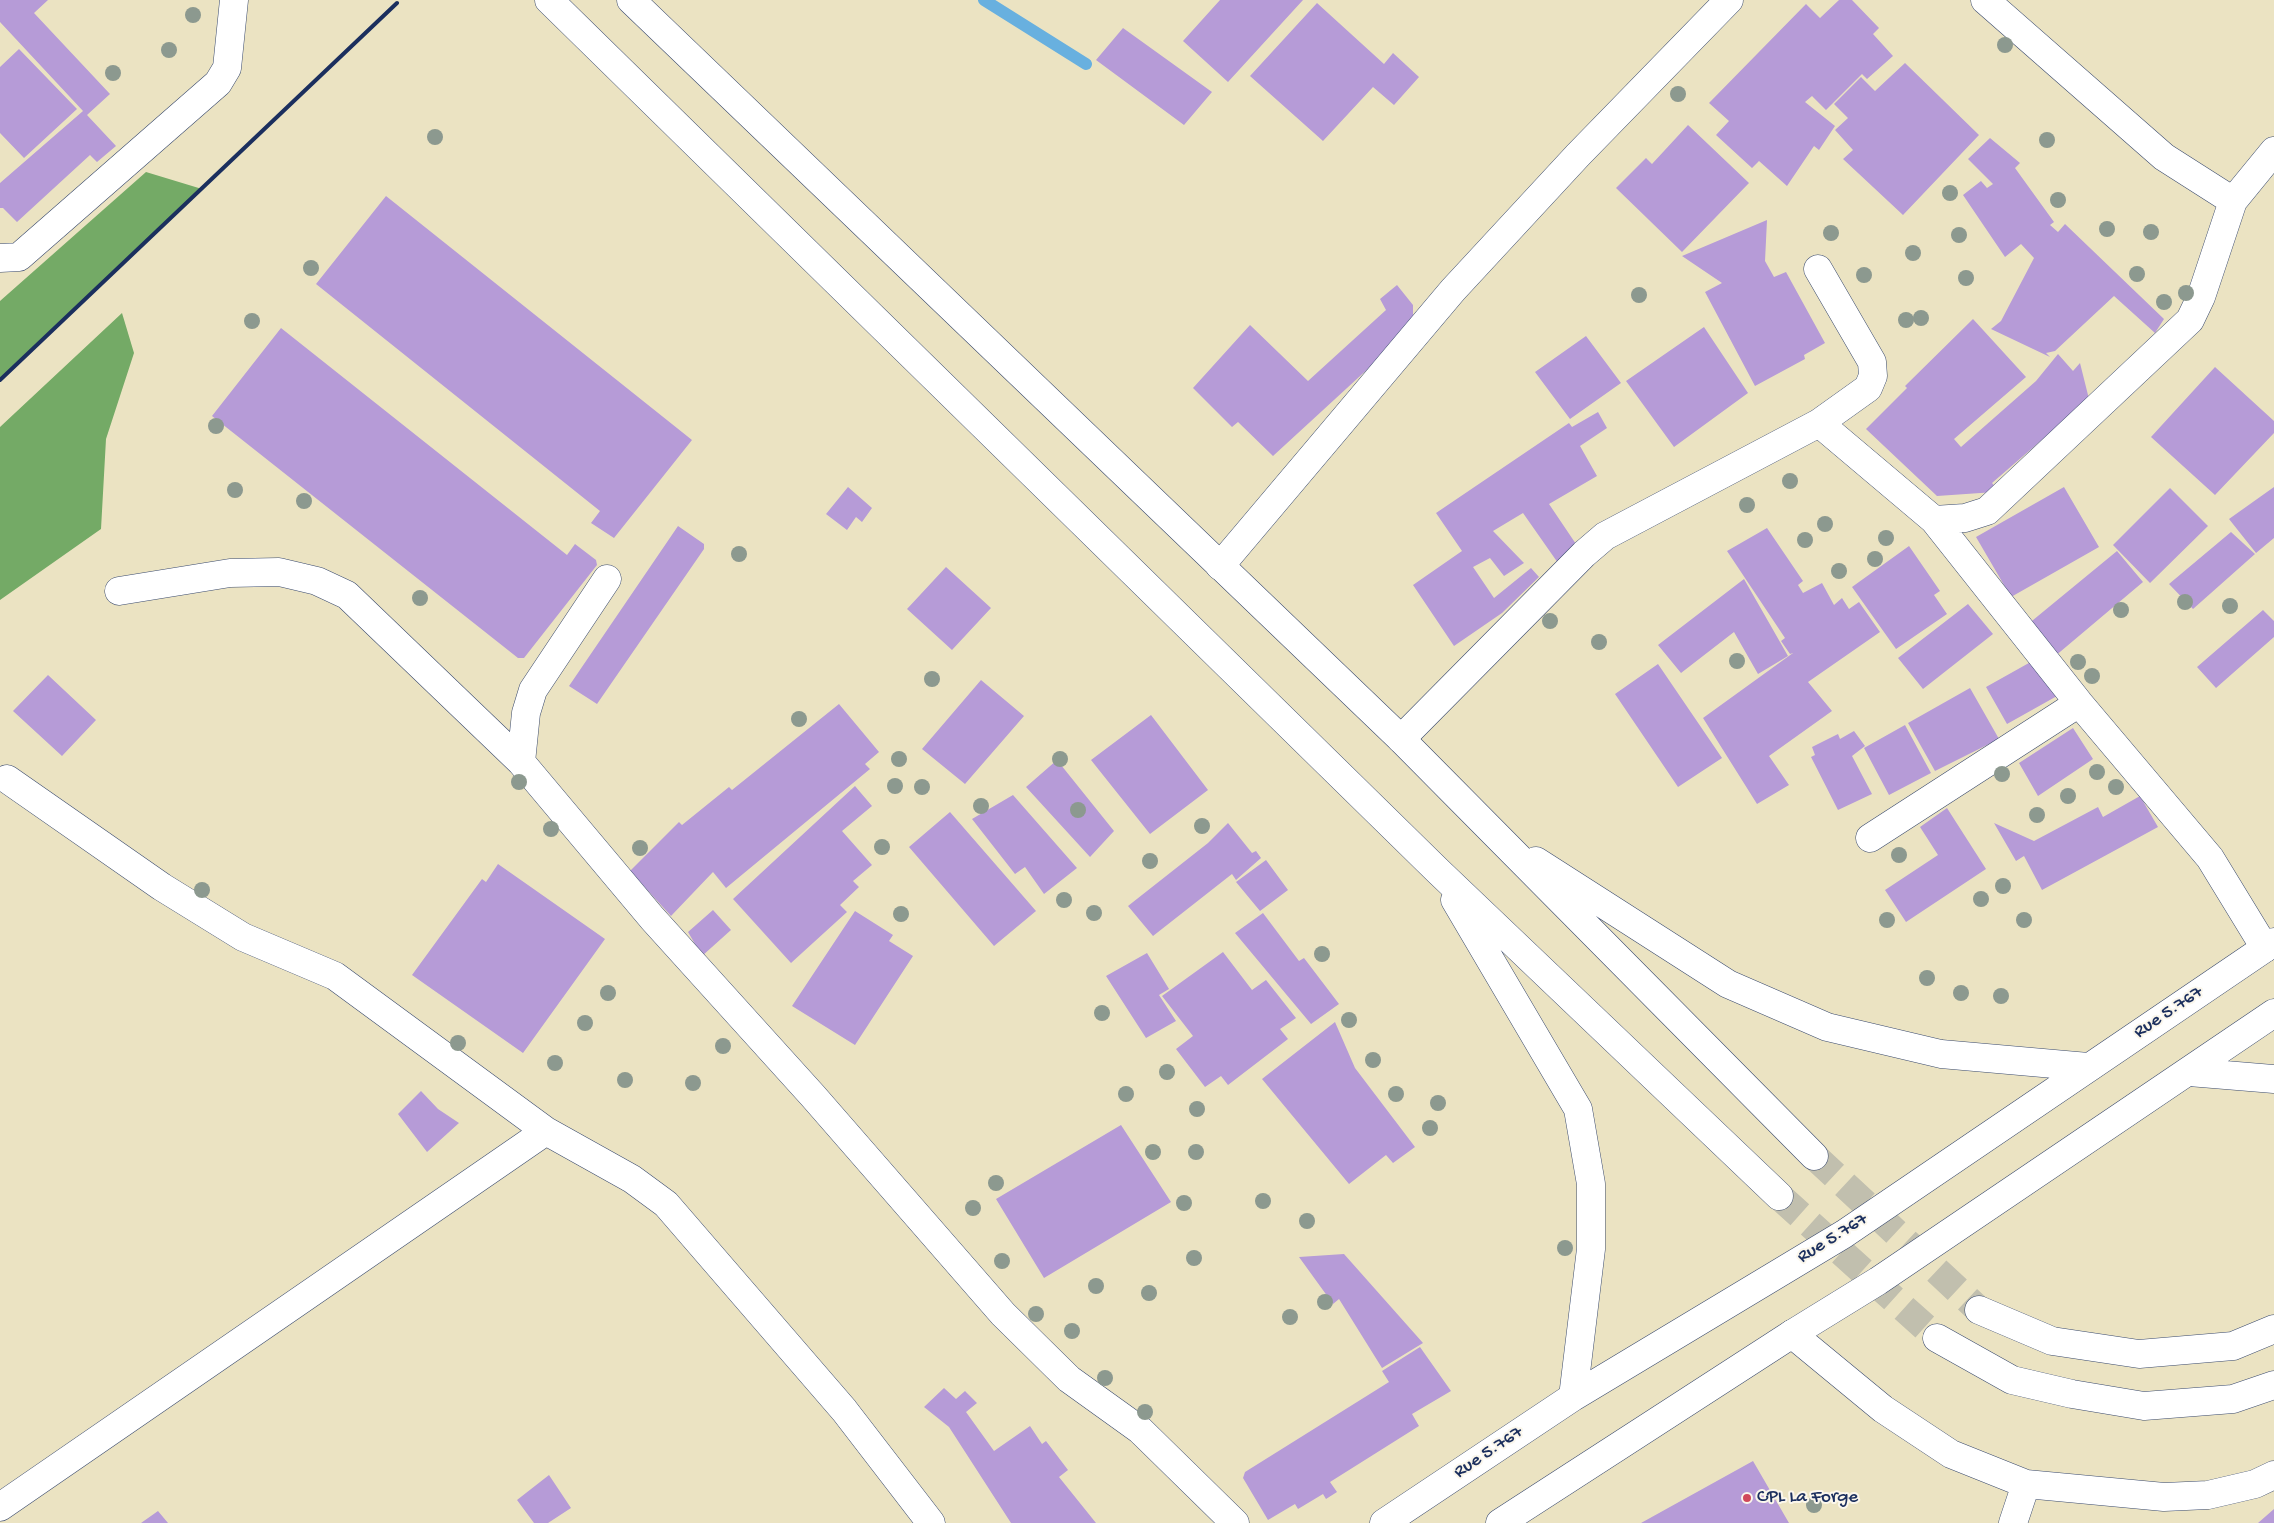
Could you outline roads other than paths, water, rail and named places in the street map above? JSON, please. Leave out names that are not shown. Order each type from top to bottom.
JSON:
[{"type":"main road","points":[[0,258],[18,257],[218,83],[227,68],[234,0]]},
{"type":"main road","points":[[549,0],[1438,871],[1779,1196]]},
{"type":"main road","points":[[631,0],[1401,740],[1814,1156]]},
{"type":"main road","points":[[1220,566],[1453,290],[1578,155],[1729,0]]},
{"type":"main road","points":[[1985,0],[2164,157],[2233,200]]},
{"type":"main road","points":[[1934,520],[1965,518],[1988,510],[2190,320],[2201,297],[2233,200],[2274,151]]},
{"type":"main road","points":[[1401,740],[1584,554],[1605,536],[1820,424],[1868,388],[1873,376],[1872,362],[1818,269]]},
{"type":"main road","points":[[1820,424],[1934,520],[2078,703],[2210,858],[2270,945]]},
{"type":"main road","points":[[119,591],[230,573],[279,572],[317,581],[347,594],[521,762],[652,918],[813,1096],[1003,1314],[1069,1379],[1140,1430],[1235,1523]]},
{"type":"main road","points":[[521,762],[526,713],[533,690],[608,579]]},
{"type":"main road","points":[[1870,838],[2078,703]]},
{"type":"main road","points":[[7,779],[162,887],[242,937],[335,976],[546,1131],[632,1178],[666,1204],[844,1410],[931,1523]]},
{"type":"main road","points":[[1491,832],[1728,984],[1827,1027],[1941,1054],[2088,1067]]},
{"type":"main road","points":[[1438,871],[1578,1109],[1592,1184],[1591,1249],[1573,1397]]},
{"type":"main road","name":"Rue 5.767","points":[[1384,1523],[1573,1397],[1844,1234],[2270,945]]},
{"type":"main road","points":[[1500,1523],[1792,1334],[1878,1281],[2274,1013]]},
{"type":"main road","points":[[2189,1072],[2274,1079]]},
{"type":"main road","points":[[0,1507],[546,1131]]},
{"type":"main road","points":[[1979,1310],[2052,1341],[2139,1354],[2233,1346],[2274,1329]]},
{"type":"main road","points":[[1792,1334],[1883,1409],[1952,1454],[2026,1484],[2164,1497],[2208,1495],[2255,1484],[2274,1475]]},
{"type":"main road","points":[[1937,1338],[2012,1380],[2072,1394],[2144,1406],[2234,1399],[2274,1385]]},
{"type":"main road","points":[[2013,1523],[2026,1484]]},
{"type":"waterway","points":[[984,0],[1086,64]]},
{"type":"tunnel","points":[[1814,1156],[1979,1310]]},
{"type":"tunnel","points":[[1779,1196],[1937,1338]]},
{"type":"railway","points":[[0,380],[397,3]]},
{"type":"place","name":"CPL La Forge","points":[[1747,1498]]}]
